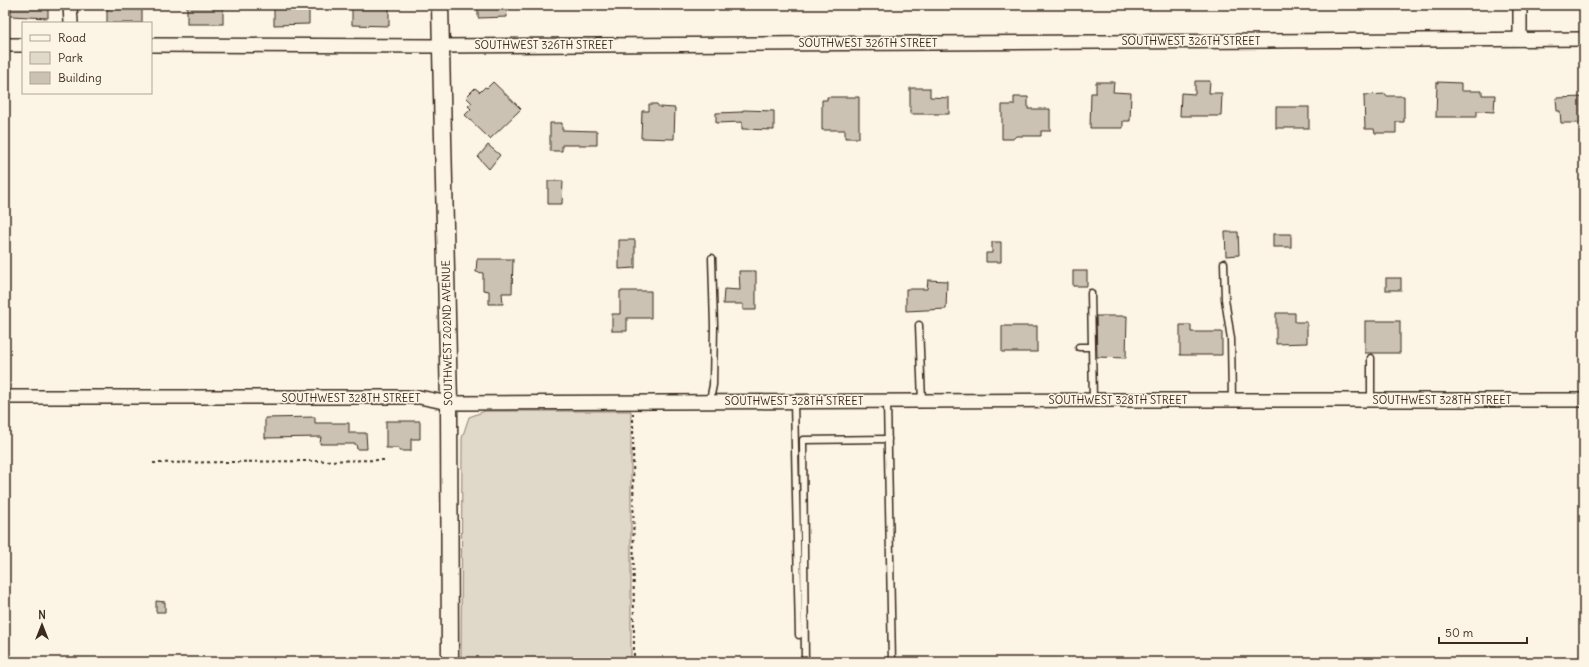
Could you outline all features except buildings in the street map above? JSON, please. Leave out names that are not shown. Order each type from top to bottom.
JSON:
[{"type":"street","points":[[70,5],[71,22]]},
{"type":"street","name":"SOUTHWEST 202ND AVENUE","points":[[440,5],[449,403],[450,662]]},
{"type":"street","points":[[1520,5],[1520,39]]},
{"type":"street","name":"SOUTHWEST 326TH STREET","points":[[152,45],[441,46],[1584,39]]},
{"type":"street","points":[[5,45],[22,45]]},
{"type":"street","name":"SOUTHWEST 328TH STREET","points":[[5,397],[418,397],[449,403],[1093,400],[1584,400]]},
{"type":"lane","points":[[706,402],[713,385],[714,326],[712,258]]},
{"type":"lane","points":[[1224,263],[1225,299],[1231,339],[1232,400]]},
{"type":"lane","points":[[1091,293],[1093,400]]},
{"type":"lane","points":[[919,325],[922,401]]},
{"type":"lane","points":[[1079,347],[1092,347]]},
{"type":"lane","points":[[1371,358],[1371,400]]},
{"type":"lane","points":[[794,401],[799,635]]},
{"type":"lane","points":[[887,401],[892,662]]},
{"type":"lane","points":[[805,662],[803,440],[888,439]]},
{"type":"path","points":[[633,402],[634,662]]},
{"type":"path","points":[[153,462],[387,460]]},
{"type":"green space","points":[[485,411],[631,411],[631,662],[461,662],[462,438],[469,417]]}]
